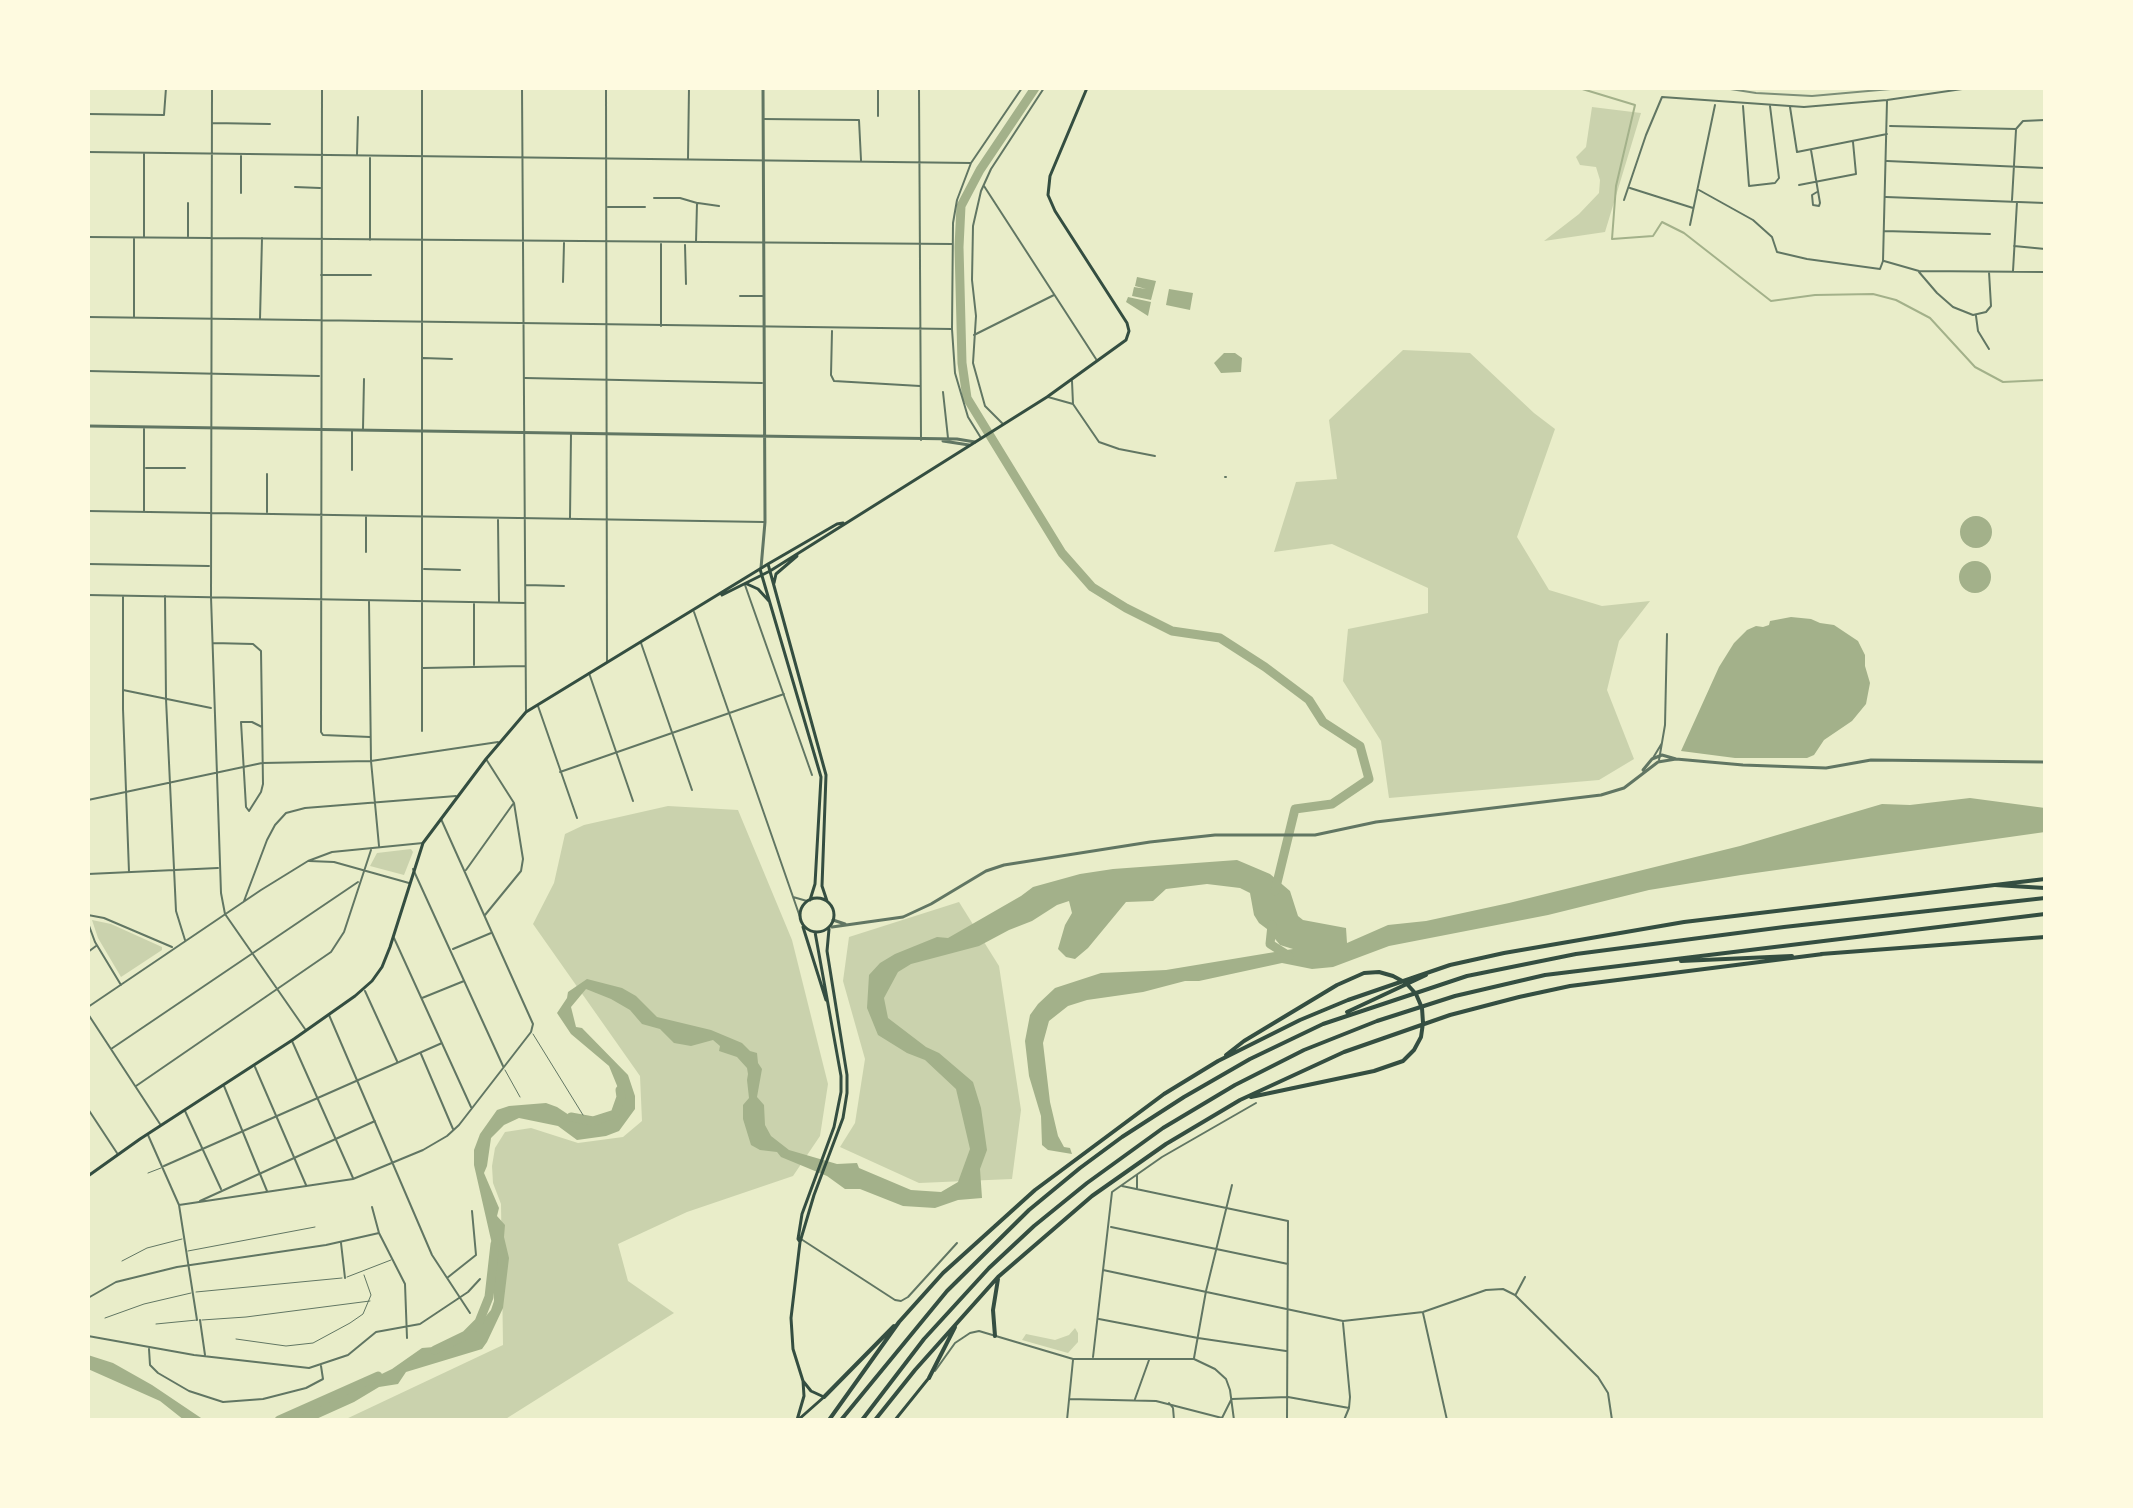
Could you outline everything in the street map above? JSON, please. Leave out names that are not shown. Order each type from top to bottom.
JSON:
[{"type":"highway","points":[[1218,1061],[1348,1000],[1450,965],[1684,922],[2045,879]]},
{"type":"highway","points":[[1989,885],[2045,888]]},
{"type":"highway","points":[[1323,1024],[1467,976],[1537,961],[1784,927],[2045,898]]},
{"type":"highway","points":[[862,1420],[924,1339],[989,1268],[1034,1226],[1163,1128],[1304,1050],[1377,1021],[1455,996],[1545,975],[2045,914]]},
{"type":"highway","points":[[1647,963],[1823,954],[2045,937]]},
{"type":"highway","points":[[875,1420],[998,1277],[1092,1196],[1166,1144],[1240,1100],[1344,1052],[1450,1015],[1519,997],[1570,986],[1823,954]]},
{"type":"highway","points":[[841,1420],[947,1291],[1029,1210],[1080,1168],[1184,1097],[1250,1059],[1450,965]]},
{"type":"highway","points":[[824,1397],[943,1273],[1035,1190],[1119,1125],[1244,1041],[1337,985],[1364,973],[1379,972],[1393,976],[1406,983],[1416,994],[1422,1008],[1421,1037],[1403,1061],[1374,1071],[1240,1100]]},
{"type":"highway","points":[[995,1336],[993,1310],[998,1277]]},
{"type":"highway","points":[[929,1378],[959,1320]]},
{"type":"highway","points":[[829,1420],[899,1322]]},
{"type":"main road","points":[[715,599],[770,571],[1047,397],[1124,342],[1128,328],[1055,211],[1048,190],[1050,176],[1087,88]]},
{"type":"main road","points":[[88,1176],[364,989],[382,967],[423,843],[499,742],[526,712],[768,564],[843,523]]},
{"type":"main road","points":[[774,587],[776,574],[807,547]]},
{"type":"main road","points":[[768,564],[826,775],[822,886],[832,909],[827,951],[847,1075],[843,1118],[800,1240]]},
{"type":"main road","points":[[760,569],[821,777],[815,884],[801,908],[800,917],[829,1007]]},
{"type":"main road","points":[[746,585],[765,595],[770,603]]},
{"type":"main road","points":[[808,900],[818,898],[827,901]]},
{"type":"main road","points":[[802,924],[815,932],[830,928]]},
{"type":"main road","points":[[798,1420],[803,1403],[803,1381],[790,1330],[802,1214],[839,1108],[841,1092],[841,1076],[815,932]]},
{"type":"main road","points":[[895,1420],[929,1378]]},
{"type":"main road","points":[[798,1420],[824,1397],[811,1391],[803,1381]]},
{"type":"street","points":[[88,114],[165,114],[166,88]]},
{"type":"street","points":[[212,88],[210,513],[219,868],[225,914],[306,1030]]},
{"type":"street","points":[[322,88],[321,733],[370,737]]},
{"type":"street","points":[[422,88],[422,731]]},
{"type":"street","points":[[522,88],[526,712]]},
{"type":"street","points":[[606,88],[607,662]]},
{"type":"street","points":[[688,160],[689,88]]},
{"type":"street","points":[[760,569],[765,522],[763,88]]},
{"type":"street","points":[[878,88],[878,116]]},
{"type":"street","points":[[919,88],[921,440]]},
{"type":"street","points":[[982,437],[968,417],[958,386],[952,329],[952,244],[957,200],[971,163],[1022,88]]},
{"type":"street","points":[[1003,424],[989,413],[973,363],[976,316],[972,280],[973,226],[984,185],[997,159],[1044,88]]},
{"type":"street","points":[[1624,200],[1662,97],[1790,107],[1887,100],[1969,88]]},
{"type":"street","points":[[1699,190],[1766,230],[1774,240],[1777,252],[1880,269],[1883,261],[1887,100]]},
{"type":"street","points":[[1690,225],[1715,102]]},
{"type":"street","points":[[1743,104],[1749,186],[1778,181],[1770,106]]},
{"type":"street","points":[[1790,107],[1796,150],[1799,152],[1888,133]]},
{"type":"street","points":[[357,157],[358,117]]},
{"type":"street","points":[[763,119],[859,120],[861,161]]},
{"type":"street","points":[[2013,271],[2016,129],[2023,121],[2045,120]]},
{"type":"street","points":[[212,123],[270,124]]},
{"type":"street","points":[[1888,126],[2016,129]]},
{"type":"street","points":[[1799,185],[1856,174],[1853,142]]},
{"type":"street","points":[[1811,150],[1819,191]]},
{"type":"street","points":[[88,152],[971,163]]},
{"type":"street","points":[[144,153],[144,237]]},
{"type":"street","points":[[241,155],[241,193]]},
{"type":"street","points":[[370,157],[370,240]]},
{"type":"street","points":[[1886,161],[2045,168]]},
{"type":"street","points":[[984,185],[1098,362]]},
{"type":"street","points":[[295,187],[322,188]]},
{"type":"street","points":[[1628,187],[1694,208]]},
{"type":"street","points":[[1885,197],[2045,203]]},
{"type":"street","points":[[654,198],[688,199],[719,206]]},
{"type":"street","points":[[188,203],[188,237]]},
{"type":"street","points":[[696,243],[697,203]]},
{"type":"street","points":[[607,207],[645,207]]},
{"type":"street","points":[[1884,231],[1990,234]]},
{"type":"street","points":[[88,237],[763,245],[952,244]]},
{"type":"street","points":[[134,237],[134,317]]},
{"type":"street","points":[[260,320],[262,238]]},
{"type":"street","points":[[563,282],[564,242]]},
{"type":"street","points":[[661,243],[661,326]]},
{"type":"street","points":[[685,243],[686,284]]},
{"type":"street","points":[[2014,246],[2045,249]]},
{"type":"street","points":[[1883,261],[1919,271],[2045,272]]},
{"type":"street","points":[[1919,271],[1953,307],[1976,314],[1991,306],[1988,270]]},
{"type":"street","points":[[321,275],[371,275]]},
{"type":"street","points":[[974,335],[996,327],[1055,295]]},
{"type":"street","points":[[740,296],[764,296]]},
{"type":"street","points":[[1976,314],[1978,331],[1989,349]]},
{"type":"street","points":[[88,317],[952,329]]},
{"type":"street","points":[[832,329],[832,379],[839,382],[921,386]]},
{"type":"street","points":[[422,358],[452,359]]},
{"type":"street","points":[[88,371],[321,376]]},
{"type":"street","points":[[523,378],[763,383]]},
{"type":"street","points":[[363,431],[364,379]]},
{"type":"street","points":[[1072,379],[1073,404],[1099,442],[1155,456]]},
{"type":"street","points":[[943,392],[948,439]]},
{"type":"street","points":[[1047,397],[1073,404]]},
{"type":"street","points":[[88,426],[948,439],[975,442]]},
{"type":"street","points":[[144,427],[144,512]]},
{"type":"street","points":[[352,430],[352,470]]},
{"type":"street","points":[[570,519],[571,434]]},
{"type":"street","points":[[939,440],[969,445]]},
{"type":"street","points":[[144,468],[185,468]]},
{"type":"street","points":[[267,474],[267,514]]},
{"type":"street","points":[[88,511],[765,522]]},
{"type":"street","points":[[366,515],[366,552]]},
{"type":"street","points":[[498,518],[499,603]]},
{"type":"street","points":[[763,555],[768,564]]},
{"type":"street","points":[[88,564],[211,566]]},
{"type":"street","points":[[423,569],[460,570]]},
{"type":"street","points":[[525,585],[564,586]]},
{"type":"street","points":[[746,585],[812,775]]},
{"type":"street","points":[[88,595],[525,603]]},
{"type":"street","points":[[123,596],[122,690],[129,872]]},
{"type":"street","points":[[165,596],[166,699],[177,918],[186,941]]},
{"type":"street","points":[[369,600],[370,737],[379,847]]},
{"type":"street","points":[[474,602],[474,667]]},
{"type":"street","points":[[694,612],[800,917]]},
{"type":"street","points":[[1658,762],[1662,755],[1667,634]]},
{"type":"street","points":[[641,642],[692,790]]},
{"type":"street","points":[[212,643],[253,644],[260,649],[262,658],[263,788],[249,811],[246,807],[241,722],[252,722],[262,727]]},
{"type":"street","points":[[422,668],[525,666]]},
{"type":"street","points":[[589,672],[633,801]]},
{"type":"street","points":[[122,690],[213,708]]},
{"type":"street","points":[[560,772],[784,694]]},
{"type":"street","points":[[537,704],[577,818]]},
{"type":"street","points":[[88,800],[262,763],[371,761],[499,742]]},
{"type":"street","points":[[1641,773],[1662,742]]},
{"type":"street","points":[[1652,759],[1662,755],[1676,759],[1826,768],[1871,760],[2045,762]]},
{"type":"street","points":[[485,916],[521,871],[523,864],[514,803],[486,759]]},
{"type":"street","points":[[830,928],[903,917],[986,871],[1004,865],[1215,835],[1302,836],[1376,822],[1601,795],[1624,788],[1658,762],[1676,759]]},
{"type":"street","points":[[243,902],[267,840],[286,813],[305,808],[457,796]]},
{"type":"street","points":[[465,872],[514,803]]},
{"type":"street","points":[[179,1205],[353,1179],[433,1145],[454,1130],[531,1032],[533,1024],[440,818]]},
{"type":"street","points":[[88,1007],[308,861],[332,852],[423,843]]},
{"type":"street","points":[[136,1086],[278,990],[335,947],[344,932],[372,848]]},
{"type":"street","points":[[308,861],[334,862],[409,883]]},
{"type":"street","points":[[88,874],[219,868]]},
{"type":"street","points":[[413,869],[503,1067]]},
{"type":"street","points":[[111,1049],[359,881]]},
{"type":"street","points":[[790,895],[799,900],[808,900]]},
{"type":"street","points":[[88,915],[104,918],[175,949]]},
{"type":"street","points":[[833,920],[845,924]]},
{"type":"street","points":[[88,923],[121,985]]},
{"type":"street","points":[[450,950],[492,932]]},
{"type":"street","points":[[393,937],[472,1108]]},
{"type":"street","points":[[88,952],[97,945]]},
{"type":"street","points":[[422,998],[465,981]]},
{"type":"street","points":[[364,989],[397,1063]]},
{"type":"street","points":[[88,1014],[161,1125]]},
{"type":"street","points":[[329,1015],[432,1255],[470,1313]]},
{"type":"street","points":[[291,1040],[353,1179]]},
{"type":"street","points":[[164,1166],[442,1043]]},
{"type":"street","points":[[420,1053],[454,1130]]},
{"type":"street","points":[[254,1066],[306,1185]]},
{"type":"street","points":[[224,1086],[267,1192]]},
{"type":"street","points":[[1093,1358],[1112,1192],[1190,1140],[1256,1103]]},
{"type":"street","points":[[88,1109],[117,1154]]},
{"type":"street","points":[[185,1110],[222,1190]]},
{"type":"street","points":[[195,1203],[375,1121]]},
{"type":"street","points":[[148,1134],[179,1205],[205,1356]]},
{"type":"street","points":[[1137,1175],[1137,1189]]},
{"type":"street","points":[[1194,1359],[1206,1291],[1232,1185]]},
{"type":"street","points":[[1122,1186],[1285,1219],[1289,1224],[1287,1420]]},
{"type":"street","points":[[372,1207],[379,1233],[405,1284],[407,1338]]},
{"type":"street","points":[[446,1279],[476,1255],[472,1211]]},
{"type":"street","points":[[1108,1227],[1289,1265]]},
{"type":"street","points":[[88,1298],[116,1282],[188,1265],[341,1242],[379,1233]]},
{"type":"street","points":[[800,1240],[901,1301],[957,1243]]},
{"type":"street","points":[[341,1242],[345,1278]]},
{"type":"street","points":[[1103,1270],[1343,1321],[1423,1312],[1492,1289],[1503,1289],[1515,1295],[1598,1377],[1608,1393],[1612,1420]]},
{"type":"street","points":[[1515,1295],[1525,1277]]},
{"type":"street","points":[[88,1336],[289,1368],[321,1365],[348,1355],[376,1332],[420,1324],[459,1298],[480,1279]]},
{"type":"street","points":[[1423,1312],[1447,1420]]},
{"type":"street","points":[[1098,1319],[1286,1351]]},
{"type":"street","points":[[1343,1321],[1349,1408],[1344,1420]]},
{"type":"street","points":[[929,1378],[955,1343],[979,1331],[1073,1359],[1194,1359],[1215,1369],[1226,1379],[1234,1420]]},
{"type":"street","points":[[149,1348],[150,1365],[158,1373],[179,1386],[219,1402],[263,1399],[316,1384],[324,1378],[321,1365]]},
{"type":"street","points":[[1067,1420],[1073,1359]]},
{"type":"street","points":[[1135,1399],[1149,1359]]},
{"type":"street","points":[[1232,1399],[1288,1397],[1349,1408]]},
{"type":"street","points":[[1069,1399],[1135,1399],[1169,1403],[1221,1419],[1232,1399]]},
{"type":"street","points":[[1169,1403],[1173,1408],[1174,1420]]},
{"type":"lane","points":[[531,1032],[583,1115]]},
{"type":"lane","points":[[503,1067],[520,1097]]},
{"type":"lane","points":[[148,1173],[164,1166]]},
{"type":"lane","points":[[186,1252],[315,1227]]},
{"type":"lane","points":[[122,1261],[147,1248],[184,1239]]},
{"type":"lane","points":[[105,1318],[144,1304],[192,1293],[345,1278],[393,1259]]},
{"type":"lane","points":[[236,1339],[274,1345],[306,1345],[358,1319],[370,1301],[371,1292],[363,1272]]},
{"type":"lane","points":[[156,1324],[256,1316],[370,1301]]},
{"type":"shaded area","points":[[1592,107],[1641,113],[1605,232],[1544,241],[1579,214],[1599,193],[1600,180],[1596,167],[1580,165],[1576,157],[1586,147]]},
{"type":"shaded area","points":[[1137,277],[1156,281],[1151,300],[1132,296],[1134,287],[1146,289],[1135,286]]},
{"type":"shaded area","points":[[1169,289],[1193,293],[1190,310],[1166,305]]},
{"type":"shaded area","points":[[1128,297],[1151,302],[1148,316],[1126,302]]},
{"type":"shaded area","points":[[1403,350],[1470,353],[1555,429],[1517,537],[1549,590],[1602,606],[1650,601],[1619,641],[1607,690],[1634,759],[1599,780],[1389,798],[1381,741],[1343,681],[1348,629],[1428,613],[1428,588],[1332,544],[1274,552],[1296,482],[1337,479],[1329,420]]},
{"type":"shaded area","points":[[1224,353],[1235,353],[1242,358],[1241,372],[1221,373],[1214,363]]},
{"type":"shaded area","points":[[1976,516],[1988,520],[1992,532],[1988,544],[1976,548],[1964,544],[1960,532],[1964,520]]},
{"type":"shaded area","points":[[1975,561],[1987,565],[1991,577],[1987,589],[1975,593],[1963,589],[1959,577],[1963,565]]},
{"type":"shaded area","points":[[1791,617],[1834,625],[1858,641],[1865,655],[1870,683],[1866,704],[1852,721],[1824,740],[1814,755],[1807,758],[1735,758],[1681,751],[1719,667],[1734,643],[1747,630]]},
{"type":"shaded area","points":[[1970,798],[2045,808],[2045,832],[1649,890],[1548,915],[1389,946],[1333,967],[1312,969],[1282,963],[1068,1006],[1049,1021],[1043,1043],[1050,1102],[1058,1136],[1072,1154],[1048,1150],[1042,1145],[1041,1116],[1029,1076],[1025,1041],[1030,1015],[1055,988],[1101,973],[1166,970],[1293,949],[1280,945],[1259,923],[1254,915],[1250,893],[1240,888],[1207,884],[1166,889],[1153,901],[1126,902],[1075,959],[1066,957],[1058,949],[1072,913],[1069,901],[1057,905],[1032,921],[979,946],[911,964],[898,972],[884,998],[888,1018],[926,1047],[939,1053],[973,1082],[981,1108],[987,1150],[980,1169],[982,1198],[958,1200],[935,1208],[903,1206],[860,1189],[845,1189],[827,1176],[781,1157],[777,1152],[760,1150],[751,1145],[743,1119],[743,1105],[749,1098],[748,1074],[747,1068],[737,1057],[719,1051],[720,1046],[713,1040],[691,1046],[674,1043],[660,1029],[642,1024],[630,1010],[586,989],[571,1007],[576,1027],[582,1028],[628,1075],[635,1096],[635,1109],[619,1131],[606,1136],[577,1140],[558,1126],[519,1118],[504,1125],[491,1138],[484,1173],[499,1208],[497,1216],[505,1225],[504,1237],[509,1258],[503,1308],[482,1349],[406,1372],[398,1384],[379,1387],[314,1420],[274,1420],[283,1415],[293,1417],[392,1369],[422,1348],[446,1346],[471,1334],[491,1310],[494,1301],[494,1253],[474,1165],[474,1150],[480,1134],[497,1110],[509,1106],[546,1103],[569,1115],[591,1121],[605,1120],[614,1116],[619,1109],[618,1088],[609,1066],[571,1034],[557,1013],[568,992],[587,979],[622,988],[636,996],[657,1017],[711,1030],[757,1053],[762,1069],[757,1097],[764,1105],[765,1125],[771,1136],[789,1150],[837,1164],[857,1163],[859,1168],[911,1190],[941,1192],[958,1182],[970,1149],[956,1089],[925,1060],[878,1035],[867,1008],[869,975],[880,963],[895,954],[937,937],[948,938],[1033,887],[1113,869],[1237,860],[1270,874],[1290,891],[1298,916],[1303,920],[1346,928],[1347,943],[1388,925],[1426,921],[1509,903],[1740,846],[1882,804],[1910,805]]},
{"type":"shaded area","points":[[668,806],[738,810],[792,940],[828,1084],[820,1136],[793,1176],[687,1212],[618,1244],[628,1281],[674,1313],[504,1420],[344,1420],[503,1345],[501,1204],[493,1183],[492,1166],[495,1148],[505,1132],[531,1128],[578,1143],[623,1137],[642,1121],[640,1076],[533,924],[554,883],[565,834],[584,825]]},
{"type":"shaded area","points":[[411,849],[413,852],[404,875],[370,866],[377,853]]},
{"type":"shaded area","points":[[959,902],[999,966],[1021,1110],[1012,1179],[919,1183],[840,1147],[855,1123],[865,1059],[843,981],[849,937]]},
{"type":"shaded area","points":[[92,920],[111,924],[162,947],[162,950],[121,977],[98,938]]},
{"type":"shaded area","points":[[1075,1328],[1078,1342],[1068,1353],[1022,1340],[1026,1334],[1055,1340],[1069,1335]]},
{"type":"shaded area","points":[[88,1355],[113,1363],[204,1420],[184,1420],[160,1401],[88,1369]]},
{"type":"waterway","points":[[1035,88],[980,170],[961,206],[962,363],[967,398],[1062,553],[1092,587],[1172,631],[1220,638],[1309,700],[1323,722],[1360,746],[1369,779],[1332,804],[1295,809],[1275,891]]},
{"type":"waterway","points":[[1579,88],[1635,105],[1616,186],[1612,239],[1653,236],[1662,222],[1684,233],[1771,301],[1815,295],[1873,294],[1896,300],[1930,318],[1975,367],[2003,382],[2045,380]]},
{"type":"waterway","points":[[1272,925],[1270,944],[1289,956]]},
{"type":"waterway","points":[[571,1117],[593,1121],[615,1114],[621,1097],[620,1090]]},
{"type":"waterway","points":[[435,1350],[466,1335],[479,1322],[489,1297],[495,1244]]},
{"type":"waterway","points":[[279,1420],[378,1376]]},
{"type":"railway","points":[[1724,88],[1812,96],[1902,88]]}]
